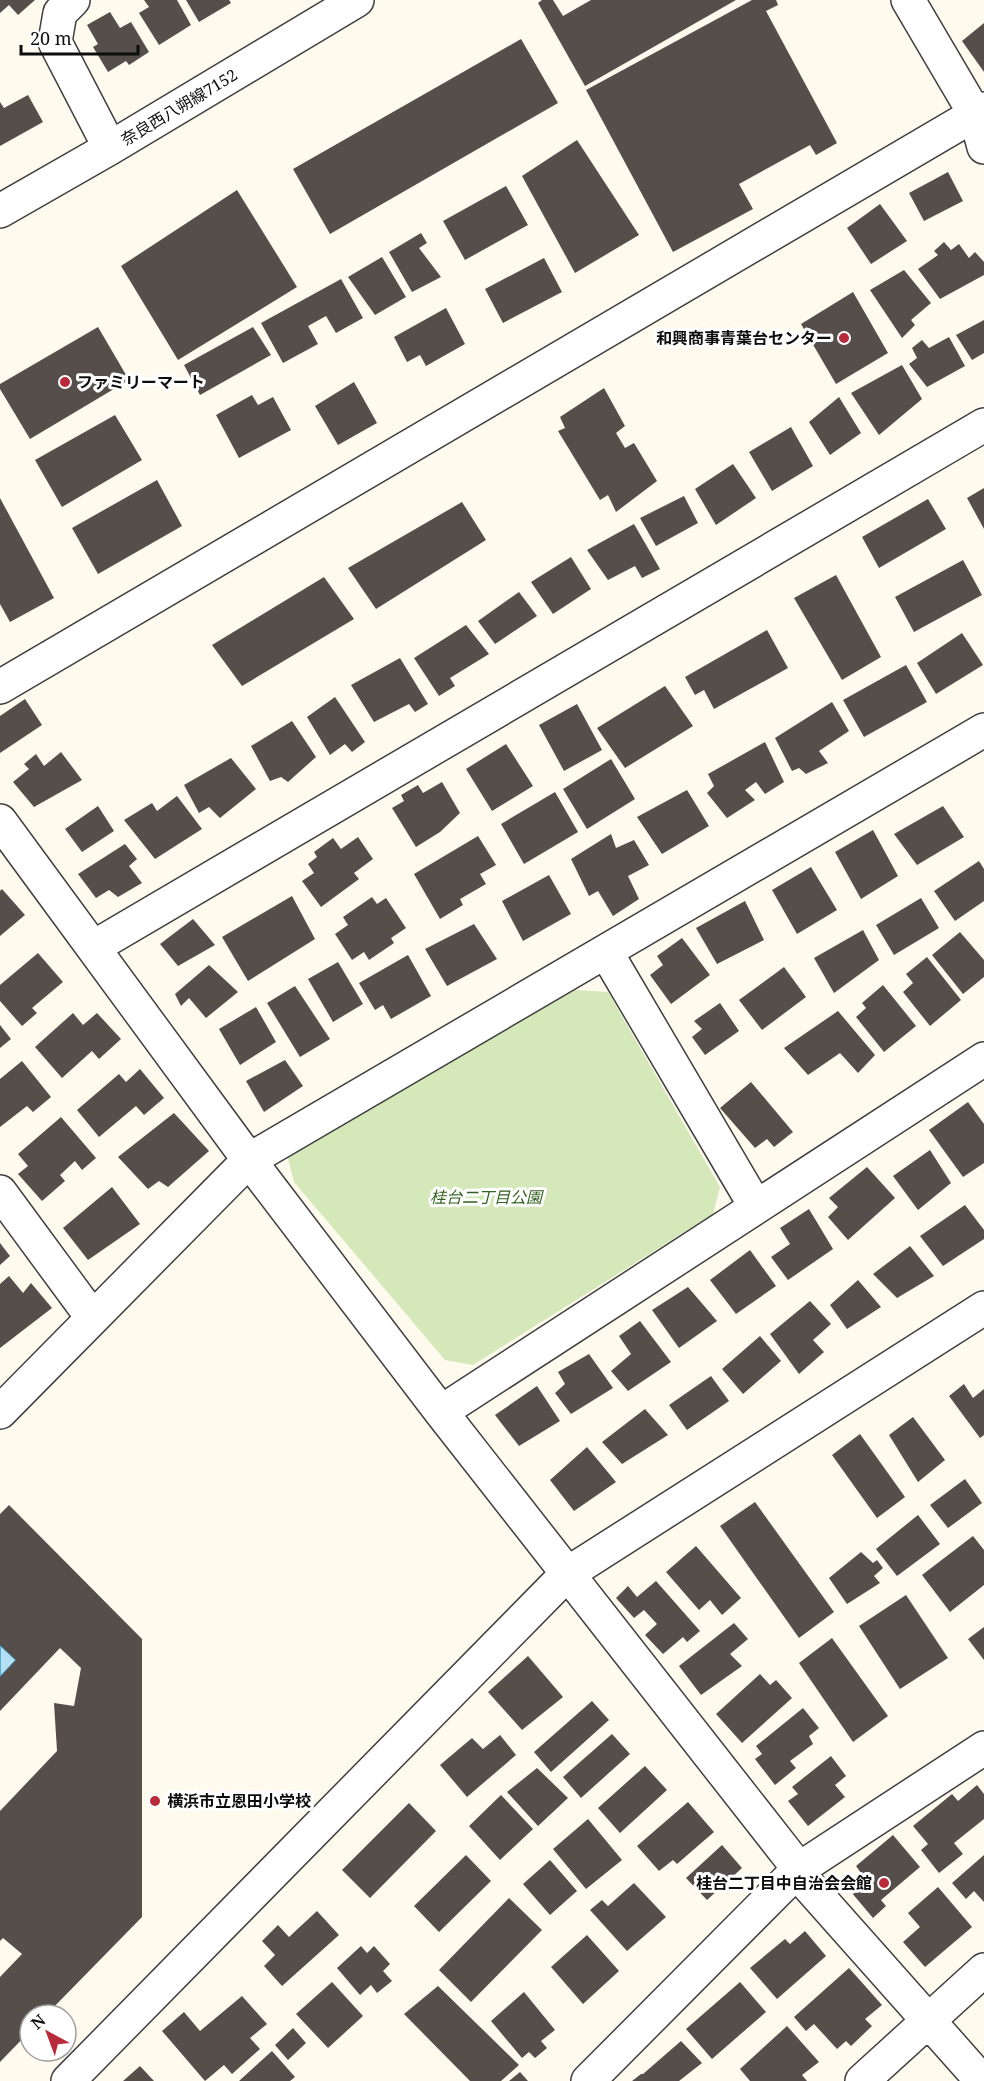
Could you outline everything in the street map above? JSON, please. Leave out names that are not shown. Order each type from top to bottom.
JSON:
[{"type":"street","points":[[73,0],[60,13],[55,42],[111,148]]},
{"type":"street","name":"奈良西八朔線7152","points":[[0,211],[111,148],[357,0]]},
{"type":"street","points":[[908,0],[979,112],[984,147]]},
{"type":"street","points":[[0,687],[979,112]]},
{"type":"street","points":[[94,947],[984,425]]},
{"type":"street","points":[[0,1412],[249,1160],[984,730]]},
{"type":"street","points":[[0,820],[249,1160],[441,1412],[799,1869],[807,1884],[981,2081]]},
{"type":"street","points":[[606,952],[756,1207]]},
{"type":"street","points":[[441,1412],[984,1059]]},
{"type":"street","points":[[0,1192],[92,1317]]},
{"type":"street","points":[[68,2081],[567,1574],[984,1308]]},
{"type":"street","points":[[588,2081],[799,1869],[984,1748]]},
{"type":"street","points":[[862,2081],[984,1970]]},
{"type":"green space","name":"桂台二丁目公園","points":[[575,990],[608,992],[720,1187],[713,1214],[473,1365],[445,1360],[294,1182],[287,1154]]},
{"type":"water","points":[[0,1645],[16,1660],[0,1677]]},
{"type":"building","points":[[0,0],[35,0],[18,15],[9,5],[0,13]]},
{"type":"building","points":[[144,0],[177,0],[191,25],[159,45],[139,13],[149,7]]},
{"type":"building","points":[[186,0],[229,0],[231,3],[199,22]]},
{"type":"building","points":[[542,0],[553,0],[563,16],[591,0],[736,0],[585,86],[538,3]]},
{"type":"building","points":[[752,0],[776,0],[778,5],[766,11],[837,143],[816,155],[810,145],[739,184],[753,209],[673,252],[586,90]]},
{"type":"building","points":[[110,12],[120,28],[131,22],[149,52],[129,65],[126,61],[108,72],[93,47],[98,44],[87,25]]},
{"type":"building","points":[[984,23],[984,72],[962,41]]},
{"type":"building","points":[[521,39],[558,103],[330,234],[293,169]]},
{"type":"building","points":[[28,95],[43,122],[0,146],[0,102],[4,108]]},
{"type":"building","points":[[577,140],[639,235],[575,273],[522,176]]},
{"type":"building","points":[[948,172],[963,201],[924,221],[909,193]]},
{"type":"building","points":[[506,186],[528,225],[465,260],[443,221]]},
{"type":"building","points":[[237,190],[297,287],[178,360],[121,266]]},
{"type":"building","points":[[880,204],[907,241],[871,264],[847,228]]},
{"type":"building","points":[[421,233],[427,243],[419,248],[441,277],[412,292],[389,252]]},
{"type":"building","points":[[944,242],[951,250],[959,244],[969,258],[975,252],[984,262],[984,275],[940,299],[918,269],[938,255],[934,251]]},
{"type":"building","points":[[382,257],[406,297],[375,315],[348,277]]},
{"type":"building","points":[[544,258],[562,292],[503,323],[485,289]]},
{"type":"building","points":[[904,270],[931,303],[911,320],[915,325],[902,338],[870,290]]},
{"type":"building","points":[[341,279],[363,318],[336,333],[326,316],[308,326],[318,344],[283,363],[261,323]]},
{"type":"building","points":[[853,292],[888,353],[836,384],[801,324]]},
{"type":"building","points":[[446,308],[465,344],[426,366],[420,355],[407,362],[394,337]]},
{"type":"building","points":[[984,320],[984,353],[972,360],[956,335]]},
{"type":"building","name":"ファミリーマート","points":[[98,327],[129,380],[30,439],[0,389],[0,384]]},
{"type":"building","points":[[253,327],[271,355],[200,395],[184,365]]},
{"type":"building","points":[[949,337],[965,366],[927,387],[909,364],[917,358],[912,348],[922,340],[929,348]]},
{"type":"building","points":[[902,365],[922,399],[879,435],[851,393]]},
{"type":"building","points":[[354,382],[377,423],[338,445],[315,406]]},
{"type":"building","points":[[604,388],[625,426],[616,433],[625,448],[634,443],[657,481],[616,512],[608,495],[600,500],[558,431],[565,428],[560,417]]},
{"type":"building","points":[[252,395],[258,405],[273,397],[291,430],[239,458],[216,415]]},
{"type":"building","points":[[839,397],[861,433],[830,455],[809,422]]},
{"type":"building","points":[[115,415],[142,460],[62,507],[35,460]]},
{"type":"building","points":[[791,427],[813,466],[772,491],[749,452]]},
{"type":"building","points":[[733,464],[756,498],[716,525],[695,489]]},
{"type":"building","points":[[157,480],[182,526],[98,574],[72,528]]},
{"type":"building","points":[[984,488],[984,529],[967,498]]},
{"type":"building","points":[[684,496],[698,523],[656,546],[640,518]]},
{"type":"building","points":[[0,498],[54,598],[10,622],[0,604]]},
{"type":"building","points":[[928,499],[946,529],[879,568],[862,537]]},
{"type":"building","points":[[462,502],[486,540],[376,609],[348,568]]},
{"type":"building","points":[[634,524],[660,569],[642,578],[635,566],[608,580],[587,550]]},
{"type":"building","points":[[571,557],[591,589],[553,614],[531,582]]},
{"type":"building","points":[[963,560],[982,595],[914,632],[895,597]]},
{"type":"building","points":[[836,575],[881,657],[842,680],[794,598]]},
{"type":"building","points":[[324,577],[354,619],[242,686],[212,645]]},
{"type":"building","points":[[519,592],[537,616],[495,644],[478,621]]},
{"type":"building","points":[[466,625],[489,654],[450,678],[455,686],[439,696],[414,658]]},
{"type":"building","points":[[767,630],[788,668],[714,709],[704,690],[695,695],[685,677]]},
{"type":"building","points":[[962,633],[983,665],[936,694],[917,663]]},
{"type":"building","points":[[400,658],[428,704],[415,712],[409,704],[374,722],[351,685]]},
{"type":"building","points":[[906,665],[927,702],[864,737],[843,700]]},
{"type":"building","points":[[665,686],[693,726],[625,768],[597,728]]},
{"type":"building","points":[[335,697],[365,742],[352,752],[345,744],[330,755],[307,717]]},
{"type":"building","points":[[25,699],[42,725],[0,753],[0,716]]},
{"type":"building","points":[[832,702],[849,731],[819,751],[828,763],[806,774],[799,768],[792,771],[775,738]]},
{"type":"building","points":[[577,704],[602,750],[564,771],[539,725]]},
{"type":"building","points":[[292,721],[316,757],[288,782],[281,777],[270,781],[251,746]]},
{"type":"building","points":[[765,742],[784,782],[765,794],[756,782],[745,790],[755,800],[727,818],[707,793],[714,786],[708,774]]},
{"type":"building","points":[[506,744],[533,786],[492,811],[466,769]]},
{"type":"building","points":[[61,752],[82,780],[34,807],[13,782],[29,769],[24,764],[36,754],[44,766]]},
{"type":"building","points":[[231,758],[256,789],[220,818],[209,807],[199,813],[184,785]]},
{"type":"building","points":[[611,759],[635,799],[587,829],[563,789]]},
{"type":"building","points":[[442,782],[460,813],[440,832],[416,847],[392,808],[404,801],[401,795],[418,785],[423,793]]},
{"type":"building","points":[[687,790],[709,826],[662,854],[637,817]]},
{"type":"building","points":[[555,792],[578,832],[524,864],[501,824]]},
{"type":"building","points":[[177,796],[202,829],[155,859],[124,820],[152,803],[157,811]]},
{"type":"building","points":[[98,806],[114,831],[82,852],[65,829]]},
{"type":"building","points":[[943,806],[964,837],[917,865],[894,834]]},
{"type":"building","points":[[873,830],[898,876],[861,899],[835,852]]},
{"type":"building","points":[[611,834],[616,848],[634,840],[649,865],[628,876],[639,899],[613,916],[598,891],[589,896],[571,859]]},
{"type":"building","points":[[478,836],[496,865],[480,874],[486,884],[460,899],[463,905],[440,919],[414,874]]},
{"type":"building","points":[[358,837],[373,859],[354,873],[359,879],[321,907],[302,881],[314,873],[308,864],[317,857],[314,852],[333,838],[341,849]]},
{"type":"building","points":[[125,844],[137,859],[129,866],[142,883],[118,897],[109,890],[96,898],[78,874]]},
{"type":"building","points":[[979,861],[984,869],[984,901],[955,921],[934,891]]},
{"type":"building","points":[[811,867],[837,910],[797,934],[772,890]]},
{"type":"building","points":[[549,875],[571,914],[523,941],[502,901]]},
{"type":"building","points":[[2,889],[25,915],[0,936],[0,891]]},
{"type":"building","points":[[292,896],[315,939],[248,981],[222,937]]},
{"type":"building","points":[[372,897],[377,904],[386,898],[406,928],[391,938],[394,943],[369,960],[364,952],[352,960],[335,934],[348,925],[343,917]]},
{"type":"building","points":[[921,898],[939,928],[894,955],[876,925]]},
{"type":"building","points":[[745,901],[764,940],[717,964],[696,928]]},
{"type":"building","points":[[193,919],[215,945],[178,966],[160,944]]},
{"type":"building","points":[[474,924],[497,959],[447,986],[425,949]]},
{"type":"building","points":[[863,930],[879,960],[834,993],[814,958]]},
{"type":"building","points":[[960,932],[984,960],[984,977],[963,994],[932,955]]},
{"type":"building","points":[[682,938],[710,975],[671,1004],[650,975],[663,965],[657,956]]},
{"type":"building","points":[[38,953],[63,982],[32,1008],[37,1013],[22,1026],[0,1001],[0,985]]},
{"type":"building","points":[[408,955],[431,996],[391,1019],[383,1005],[375,1010],[359,983]]},
{"type":"building","points":[[927,957],[961,1000],[930,1026],[903,992],[913,983],[906,974]]},
{"type":"building","points":[[338,962],[363,1004],[333,1022],[308,979]]},
{"type":"building","points":[[209,965],[238,992],[206,1018],[189,998],[181,1006],[175,994]]},
{"type":"building","points":[[784,967],[806,997],[762,1030],[739,1000]]},
{"type":"building","points":[[883,985],[916,1026],[884,1052],[856,1017],[866,1008],[862,1003]]},
{"type":"building","points":[[295,986],[330,1039],[300,1057],[267,1003]]},
{"type":"building","points":[[720,1003],[739,1031],[705,1055],[692,1037],[702,1029],[694,1021]]},
{"type":"building","points":[[256,1007],[276,1042],[240,1065],[219,1029]]},
{"type":"building","points":[[838,1011],[875,1055],[858,1073],[840,1053],[808,1075],[784,1048]]},
{"type":"building","points":[[73,1013],[83,1025],[97,1013],[121,1039],[99,1059],[92,1051],[62,1078],[35,1047]]},
{"type":"building","points":[[0,1025],[11,1039],[0,1048]]},
{"type":"building","points":[[285,1060],[303,1086],[264,1112],[246,1081]]},
{"type":"building","points":[[22,1061],[51,1097],[33,1112],[27,1106],[0,1127],[0,1079]]},
{"type":"building","points":[[140,1069],[164,1098],[144,1115],[136,1106],[99,1137],[77,1110],[119,1074],[126,1082]]},
{"type":"building","points":[[751,1082],[793,1132],[774,1147],[767,1139],[755,1148],[720,1108]]},
{"type":"building","points":[[968,1102],[984,1124],[984,1163],[963,1177],[929,1130]]},
{"type":"building","points":[[174,1113],[209,1151],[168,1187],[159,1181],[148,1189],[118,1157]]},
{"type":"building","points":[[61,1117],[96,1158],[82,1170],[75,1161],[60,1175],[65,1181],[42,1201],[18,1174],[28,1166],[18,1154]]},
{"type":"building","points":[[930,1150],[951,1183],[918,1210],[893,1176]]},
{"type":"building","points":[[867,1167],[895,1198],[848,1240],[828,1217],[838,1207],[829,1198]]},
{"type":"building","points":[[112,1187],[140,1224],[88,1260],[63,1228]]},
{"type":"building","points":[[965,1205],[984,1230],[984,1239],[943,1266],[920,1236]]},
{"type":"building","points":[[809,1209],[833,1249],[788,1280],[771,1257],[790,1244],[780,1228]]},
{"type":"building","points":[[0,1243],[10,1256],[0,1265]]},
{"type":"building","points":[[910,1246],[934,1276],[897,1298],[873,1274]]},
{"type":"building","points":[[750,1250],[776,1286],[736,1314],[710,1280]]},
{"type":"building","points":[[9,1276],[23,1293],[31,1283],[52,1308],[0,1348],[0,1284]]},
{"type":"building","points":[[858,1280],[881,1307],[847,1329],[830,1305]]},
{"type":"building","points":[[688,1287],[717,1321],[679,1348],[652,1310]]},
{"type":"building","points":[[810,1301],[831,1324],[813,1340],[824,1352],[799,1374],[770,1334]]},
{"type":"building","points":[[640,1321],[671,1362],[628,1391],[611,1371],[631,1354],[619,1336]]},
{"type":"building","points":[[760,1336],[781,1361],[743,1394],[722,1369]]},
{"type":"building","points":[[589,1354],[613,1388],[571,1414],[555,1393],[565,1384],[558,1372]]},
{"type":"building","points":[[711,1376],[729,1401],[687,1430],[669,1405]]},
{"type":"building","points":[[964,1384],[973,1398],[984,1389],[984,1435],[980,1438],[949,1396]]},
{"type":"building","points":[[537,1386],[560,1421],[519,1446],[495,1415]]},
{"type":"building","points":[[645,1409],[668,1435],[622,1464],[602,1442]]},
{"type":"building","points":[[913,1417],[945,1460],[918,1482],[889,1435]]},
{"type":"building","points":[[860,1434],[905,1497],[877,1518],[832,1455]]},
{"type":"building","points":[[587,1447],[616,1482],[574,1511],[550,1480]]},
{"type":"building","points":[[965,1479],[982,1503],[948,1528],[930,1505]]},
{"type":"building","points":[[755,1502],[834,1612],[799,1638],[720,1526]]},
{"type":"building","points":[[9,1505],[142,1639],[142,1917],[58,2003],[18,2003],[18,2043],[0,2062],[0,1977],[22,1954],[3,1938],[0,1941],[0,1811],[57,1751],[54,1703],[74,1706],[81,1668],[60,1648],[0,1711],[0,1677],[16,1660],[0,1645],[0,1514]]},
{"type":"building","points":[[918,1515],[940,1544],[897,1576],[876,1549]]},
{"type":"building","points":[[973,1536],[984,1550],[984,1585],[950,1612],[922,1575]]},
{"type":"building","points":[[696,1546],[741,1598],[722,1615],[710,1600],[699,1610],[666,1572]]},
{"type":"building","points":[[861,1552],[873,1563],[877,1560],[883,1568],[874,1576],[880,1583],[847,1604],[829,1578]]},
{"type":"building","points":[[656,1581],[700,1631],[687,1642],[683,1637],[663,1654],[645,1635],[657,1624],[644,1610],[634,1618],[616,1598],[628,1586],[637,1597]]},
{"type":"building","points":[[906,1595],[948,1658],[900,1689],[859,1626]]},
{"type":"building","points":[[734,1623],[748,1639],[730,1654],[742,1666],[701,1695],[679,1666]]},
{"type":"building","points":[[984,1627],[984,1660],[968,1639]]},
{"type":"building","points":[[832,1638],[888,1716],[853,1742],[799,1663]]},
{"type":"building","points":[[528,1656],[563,1697],[522,1730],[488,1692]]},
{"type":"building","points":[[760,1674],[770,1685],[776,1680],[792,1698],[742,1743],[716,1714]]},
{"type":"building","points":[[592,1701],[609,1720],[551,1772],[534,1752]]},
{"type":"building","points":[[803,1708],[819,1728],[809,1736],[813,1744],[790,1761],[796,1768],[775,1785],[755,1759],[762,1754],[756,1746]]},
{"type":"building","points":[[612,1734],[630,1754],[581,1798],[563,1777]]},
{"type":"building","points":[[500,1735],[516,1755],[467,1797],[440,1765],[472,1738],[483,1749]]},
{"type":"building","points":[[831,1756],[846,1776],[835,1785],[845,1797],[808,1826],[788,1801],[798,1794],[792,1787]]},
{"type":"building","points":[[645,1766],[667,1790],[620,1833],[598,1808]]},
{"type":"building","points":[[537,1768],[568,1798],[538,1826],[507,1792]]},
{"type":"building","points":[[977,1785],[984,1794],[984,1819],[954,1843],[963,1854],[939,1873],[921,1850],[928,1844],[913,1826],[952,1794],[958,1801]]},
{"type":"building","points":[[501,1795],[533,1829],[500,1860],[469,1826]]},
{"type":"building","points":[[688,1802],[714,1832],[677,1864],[673,1860],[659,1871],[637,1846]]},
{"type":"building","points":[[409,1803],[436,1831],[370,1898],[342,1870]]},
{"type":"building","points":[[588,1819],[622,1860],[586,1889],[553,1849]]},
{"type":"building","points":[[893,1835],[920,1867],[881,1900],[886,1906],[873,1918],[846,1886],[861,1873],[856,1866]]},
{"type":"building","points":[[722,1845],[742,1868],[707,1900],[686,1878]]},
{"type":"building","points":[[466,1855],[491,1881],[439,1932],[414,1906]]},
{"type":"building","points":[[984,1855],[984,1902],[974,1891],[966,1899],[952,1883]]},
{"type":"building","points":[[550,1860],[577,1891],[550,1915],[523,1884]]},
{"type":"building","points":[[634,1883],[666,1917],[627,1951],[590,1910],[602,1900],[608,1906]]},
{"type":"building","points":[[938,1887],[972,1927],[925,1967],[903,1942],[920,1927],[908,1913]]},
{"type":"building","points":[[509,1898],[542,1930],[471,2002],[439,1970]]},
{"type":"building","points":[[317,1911],[339,1935],[282,1986],[264,1966],[275,1955],[262,1941],[278,1925],[289,1937]]},
{"type":"building","points":[[805,1931],[826,1956],[777,1999],[750,1968],[785,1939],[790,1944]]},
{"type":"building","points":[[587,1935],[619,1971],[583,2004],[551,1967]]},
{"type":"building","points":[[361,1946],[367,1953],[374,1946],[390,1964],[383,1971],[392,1981],[377,1993],[371,1985],[360,1995],[337,1968]]},
{"type":"building","points":[[849,1968],[882,2005],[865,2019],[872,2026],[851,2046],[846,2041],[837,2049],[814,2024],[806,2031],[794,2017]]},
{"type":"building","points":[[332,1982],[363,2016],[328,2048],[296,2014]]},
{"type":"building","points":[[740,1982],[766,2012],[712,2059],[686,2029]]},
{"type":"building","points":[[438,1986],[519,2065],[501,2081],[470,2081],[404,2014]]},
{"type":"building","points":[[524,1992],[555,2030],[541,2041],[547,2048],[535,2058],[529,2052],[522,2058],[491,2021]]},
{"type":"building","points":[[242,1996],[267,2024],[250,2038],[260,2049],[232,2074],[224,2065],[205,2081],[162,2031],[184,2012],[200,2031]]},
{"type":"building","points":[[787,2026],[819,2062],[802,2075],[807,2081],[750,2081],[740,2069]]},
{"type":"building","points":[[293,2028],[306,2043],[288,2060],[275,2045]]},
{"type":"building","points":[[681,2041],[702,2063],[679,2081],[632,2081],[643,2074]]},
{"type":"building","points":[[272,2051],[295,2077],[290,2081],[239,2081]]},
{"type":"building","points":[[140,2066],[154,2081],[123,2081]]},
{"type":"building","points":[[520,2072],[528,2081],[509,2081]]},
{"type":"place","name":"和興商事青葉台センター","points":[[844,338]]},
{"type":"place","name":"ファミリーマート","points":[[65,382]]},
{"type":"place","name":"横浜市立恩田小学校","points":[[155,1801]]},
{"type":"place","name":"桂台二丁目中自治会会館","points":[[884,1883]]}]
